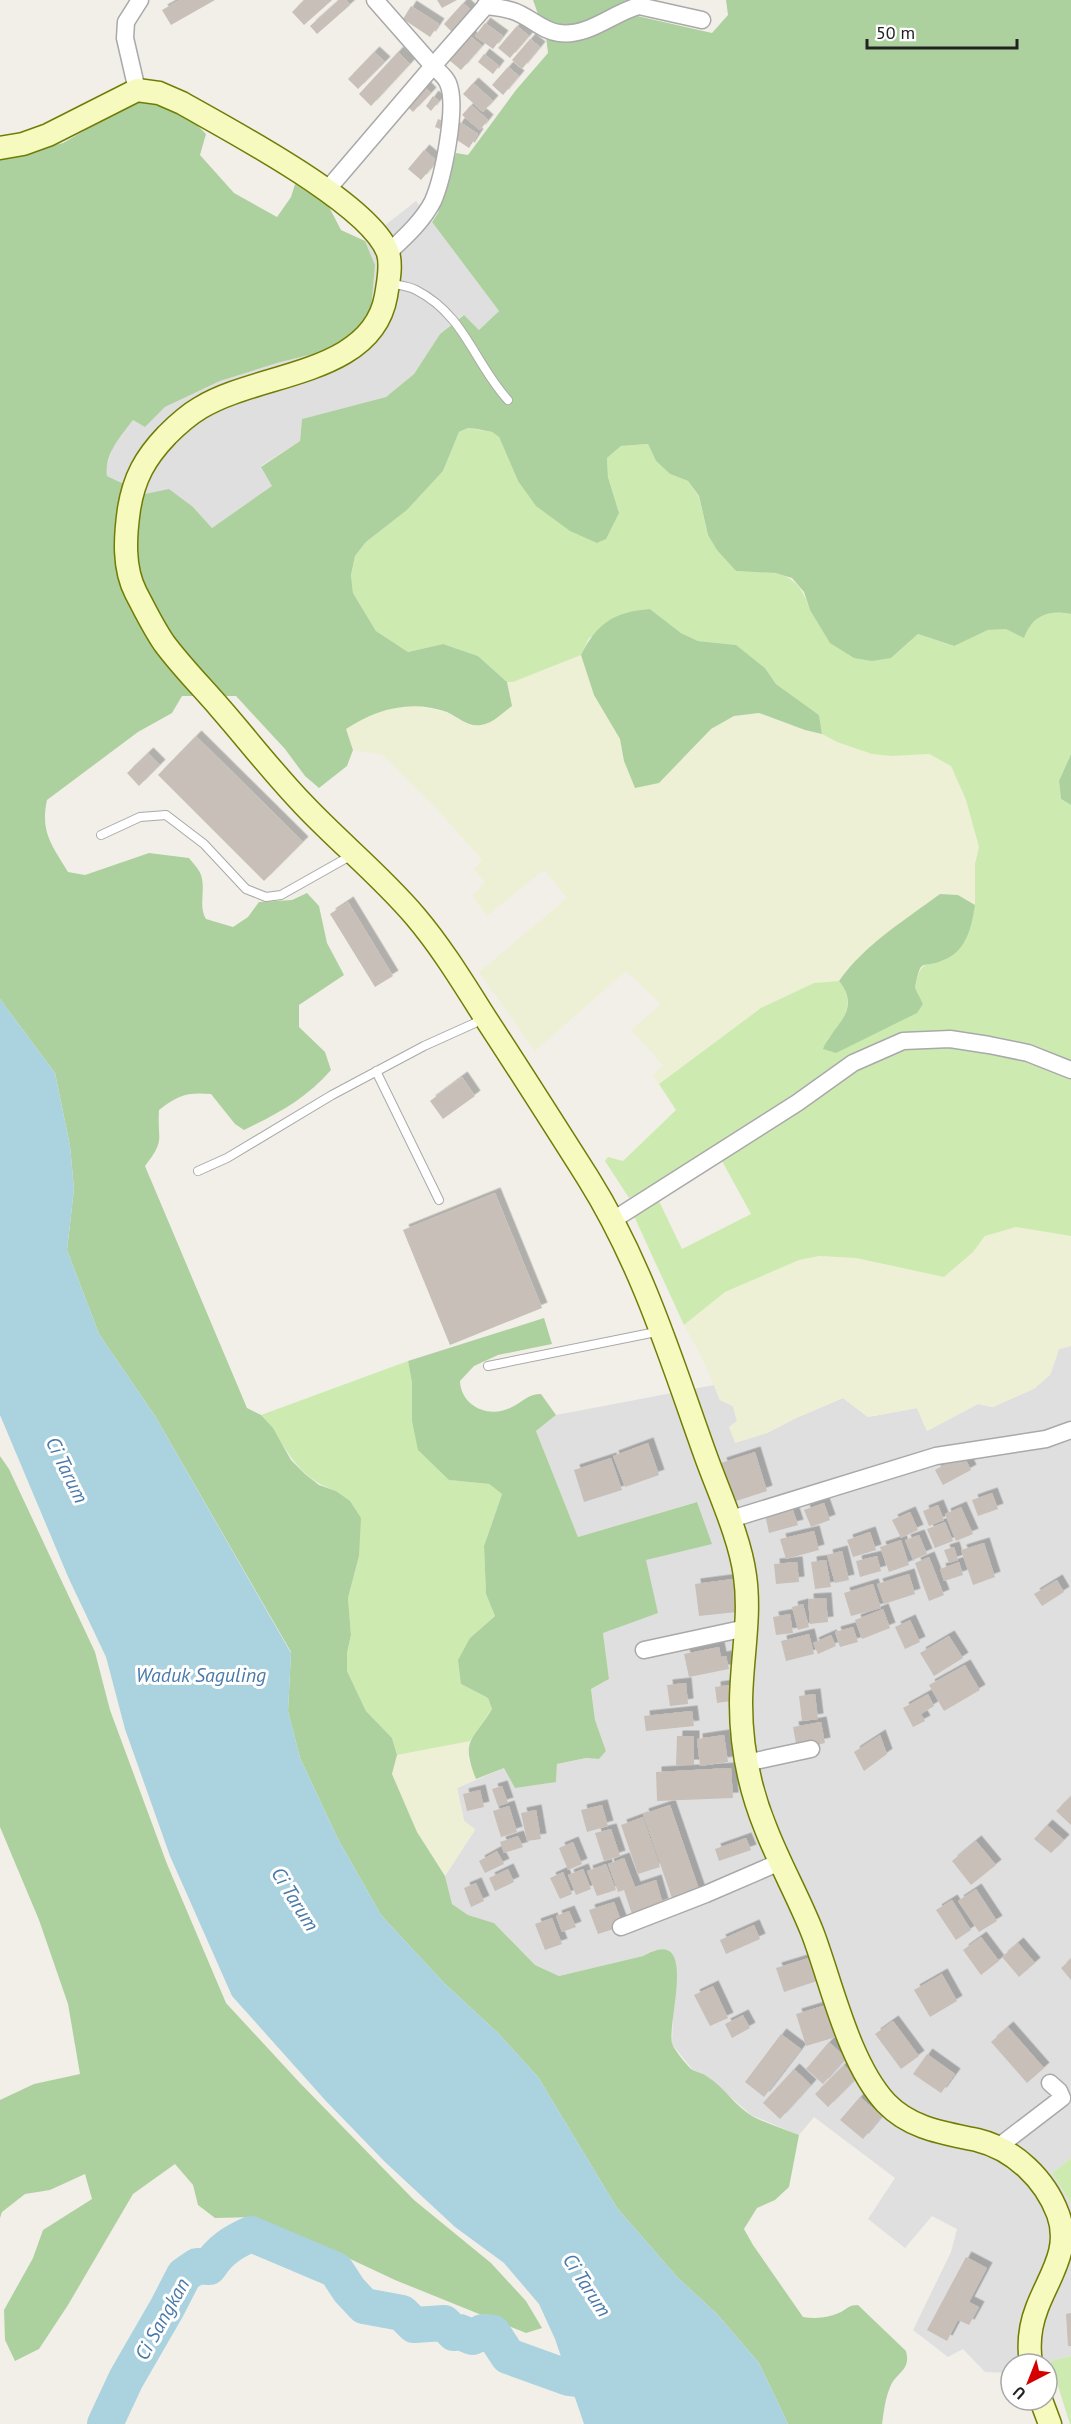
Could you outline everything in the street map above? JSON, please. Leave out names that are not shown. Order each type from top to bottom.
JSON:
[{"type":"street","points":[[137,90],[125,38],[126,22],[140,0]]},
{"type":"street","points":[[375,0],[448,84],[452,98],[445,162],[432,202],[414,228],[388,253]]},
{"type":"street","points":[[327,190],[490,2],[559,33],[596,26],[630,8],[639,6],[702,20]]},
{"type":"street","points":[[0,148],[23,144],[48,135],[137,90],[159,93],[182,103],[327,190],[375,233],[388,253],[388,282],[384,310],[373,331],[336,358],[201,407],[176,427],[144,461],[135,480],[126,544],[129,579],[162,639],[266,764],[309,811],[355,853],[418,919],[451,963],[614,1220],[671,1351],[744,1569],[747,1609],[741,1703],[746,1763],[763,1822],[809,1924],[854,2049],[884,2101],[904,2118],[923,2128],[954,2137],[978,2140],[1014,2157],[1044,2188],[1057,2211],[1064,2234],[1060,2256],[1038,2304],[1031,2330],[1029,2352]]},
{"type":"street","points":[[614,1220],[797,1103],[853,1063],[903,1041],[950,1039],[989,1045],[1028,1053],[1071,1070]]},
{"type":"street","points":[[728,1520],[936,1456],[1046,1439],[1071,1430]]},
{"type":"street","points":[[644,1650],[746,1628]]},
{"type":"street","points":[[746,1763],[811,1749]]},
{"type":"street","points":[[621,1927],[780,1862]]},
{"type":"street","points":[[998,2148],[1062,2098],[1059,2091],[1050,2083]]},
{"type":"lane","points":[[388,282],[415,289],[449,313],[495,386],[508,400]]},
{"type":"lane","points":[[101,835],[140,817],[166,815],[204,844],[246,888],[266,897],[281,895],[355,853]]},
{"type":"lane","points":[[198,1171],[227,1158],[376,1071],[475,1023],[484,1016]]},
{"type":"lane","points":[[376,1071],[439,1200]]},
{"type":"lane","points":[[488,1366],[661,1330]]},
{"type":"shaded area","points":[[416,201],[499,311],[479,330],[463,315],[440,334],[414,374],[386,397],[302,419],[300,441],[261,466],[273,486],[212,528],[193,507],[145,494],[107,476],[106,468],[113,447],[133,419],[145,427],[165,407],[220,381],[333,349],[352,333],[371,311],[375,265],[365,241]]},
{"type":"shaded area","points":[[1071,1346],[1071,2158],[1052,2173],[1071,2203],[1071,2356],[1059,2359],[1059,2352],[999,2352],[999,2373],[985,2372],[963,2349],[948,2357],[913,2330],[951,2252],[957,2229],[932,2216],[905,2248],[868,2219],[895,2178],[814,2117],[799,2135],[751,2115],[708,2077],[692,2069],[672,2044],[673,2014],[662,1949],[643,1956],[559,1976],[535,1965],[494,1923],[468,1915],[452,1904],[445,1876],[475,1830],[464,1821],[457,1788],[504,1768],[556,1782],[557,1764],[586,1758],[599,1759],[606,1751],[595,1720],[591,1689],[609,1679],[603,1633],[646,1560],[696,1502],[578,1537],[536,1431],[556,1415],[714,1385],[720,1400],[733,1406],[737,1421],[767,1433],[843,1398],[868,1417],[917,1408],[927,1431],[978,1404],[993,1407],[1050,1375],[1059,1349]]},
{"type":"green space","points":[[533,0],[628,0],[633,15],[712,33],[728,15],[726,0],[1071,0],[1071,614],[1048,614],[1036,619],[1024,638],[1006,629],[988,630],[954,646],[918,634],[891,658],[872,661],[854,658],[830,643],[810,610],[804,592],[792,578],[775,573],[736,571],[717,550],[708,535],[699,496],[688,481],[670,474],[656,461],[648,444],[621,446],[607,458],[608,477],[619,513],[606,539],[597,543],[570,531],[536,506],[518,481],[499,437],[492,432],[468,428],[459,432],[443,471],[407,510],[366,542],[355,556],[351,575],[353,593],[376,631],[408,652],[443,644],[478,656],[507,682],[512,706],[492,721],[479,725],[469,724],[447,712],[420,706],[394,708],[369,716],[346,729],[353,750],[347,766],[319,788],[305,776],[285,749],[236,696],[182,696],[172,713],[138,732],[47,800],[46,830],[68,872],[85,875],[149,853],[189,858],[201,875],[203,909],[206,919],[233,927],[248,917],[259,902],[292,900],[307,893],[319,906],[327,943],[344,975],[299,1005],[299,1027],[325,1052],[331,1070],[301,1098],[244,1130],[235,1124],[211,1094],[189,1094],[177,1098],[159,1110],[158,1145],[145,1166],[247,1408],[261,1415],[273,1428],[291,1460],[305,1474],[319,1485],[336,1491],[350,1501],[361,1518],[359,1556],[348,1598],[351,1635],[347,1653],[347,1671],[366,1711],[392,1738],[397,1755],[392,1774],[417,1832],[445,1876],[452,1904],[468,1915],[494,1923],[535,1965],[559,1976],[643,1956],[660,1949],[671,1952],[676,1963],[677,1978],[672,2043],[678,2053],[691,2069],[714,2081],[752,2116],[799,2135],[789,2187],[775,2200],[757,2208],[744,2229],[753,2245],[803,2317],[827,2317],[858,2305],[906,2351],[907,2362],[889,2390],[882,2424],[788,2424],[759,2363],[717,2314],[678,2278],[617,2208],[538,2077],[499,2034],[444,1983],[381,1915],[338,1839],[300,1758],[288,1711],[291,1652],[155,1416],[99,1334],[67,1250],[74,1189],[70,1146],[55,1073],[0,999],[0,155],[7,156],[63,143],[125,107],[148,97],[179,107],[206,134],[200,155],[234,193],[277,217],[291,197],[295,184],[328,205],[341,230],[365,241],[375,265],[371,311],[352,333],[333,349],[220,381],[165,407],[145,427],[133,420],[114,446],[108,460],[107,476],[145,494],[169,489],[193,507],[212,528],[272,486],[261,467],[300,441],[302,419],[386,397],[414,374],[440,334],[464,315],[479,330],[499,311],[432,222],[438,213],[456,153],[468,155],[516,90],[548,53],[546,37]]},
{"type":"green space","points":[[468,428],[492,432],[499,437],[518,481],[619,513],[608,477],[607,458],[621,446],[648,444],[656,461],[670,474],[688,481],[699,497],[708,535],[736,571],[773,573],[791,579],[805,596],[810,610],[891,658],[918,634],[953,646],[988,630],[1028,627],[1042,614],[1060,611],[1071,614],[1071,754],[1059,781],[1061,799],[1071,805],[1071,1236],[1016,1227],[985,1236],[973,1252],[944,1277],[856,1258],[819,1256],[799,1260],[725,1292],[684,1325],[633,1214],[659,1201],[682,1249],[751,1214],[716,1150],[629,1198],[605,1161],[608,1157],[623,1161],[676,1110],[659,1084],[761,1008],[814,983],[839,981],[845,989],[847,998],[846,1013],[826,1041],[915,988],[918,974],[923,967],[945,960],[975,905],[975,864],[979,847],[966,800],[951,766],[929,754],[892,756],[872,754],[837,742],[822,734],[819,715],[776,684],[765,668],[735,645],[698,641],[681,633],[650,609],[589,638],[581,655],[513,682],[507,682],[478,656],[443,644],[408,652],[376,631],[353,593],[351,575],[355,556],[366,542],[407,510],[443,471],[459,432]]},
{"type":"green space","points":[[650,609],[681,633],[698,641],[736,645],[765,668],[776,684],[819,715],[822,734],[759,713],[734,716],[711,729],[659,783],[635,788],[624,761],[620,739],[594,695],[581,655],[593,635],[608,621],[626,613]]},
{"type":"green space","points":[[581,655],[594,695],[620,739],[624,761],[682,760],[711,729],[734,716],[759,713],[822,734],[837,742],[892,756],[929,754],[951,766],[966,800],[979,847],[975,864],[975,905],[958,895],[940,894],[900,923],[848,969],[839,981],[814,983],[761,1008],[659,1084],[653,1075],[663,1065],[631,1030],[661,1004],[626,971],[535,1051],[479,972],[567,898],[544,870],[487,916],[472,896],[485,882],[474,869],[482,860],[435,807],[383,755],[353,750],[346,729],[359,720],[392,707],[416,706],[446,712],[471,726],[511,706],[507,682],[513,682]]},
{"type":"green space","points":[[1071,754],[1071,805],[1061,799],[1059,781]]},
{"type":"green space","points":[[940,894],[958,895],[975,905],[974,913],[967,937],[958,950],[944,960],[921,967],[915,988],[923,1004],[917,1013],[836,1053],[823,1049],[847,1010],[846,992],[839,981],[860,956],[899,923]]},
{"type":"green space","points":[[1016,1227],[1071,1236],[1071,1346],[1059,1349],[1050,1375],[1034,1389],[993,1407],[978,1404],[927,1431],[917,1408],[868,1417],[843,1398],[767,1433],[735,1443],[729,1427],[737,1421],[733,1406],[720,1400],[705,1364],[684,1325],[725,1292],[799,1260],[819,1256],[856,1258],[944,1277],[973,1252],[985,1236]]},
{"type":"green space","points":[[544,1318],[552,1344],[498,1355],[474,1366],[460,1381],[465,1398],[478,1408],[495,1412],[541,1394],[556,1415],[536,1431],[578,1537],[697,1502],[712,1544],[646,1560],[658,1613],[603,1633],[609,1679],[591,1689],[595,1720],[606,1751],[599,1759],[586,1758],[557,1764],[556,1782],[515,1788],[504,1768],[476,1779],[471,1766],[469,1748],[474,1735],[492,1709],[488,1698],[461,1684],[458,1660],[470,1638],[495,1616],[486,1594],[484,1546],[502,1494],[489,1484],[449,1480],[418,1450],[412,1421],[412,1383],[408,1361]]},
{"type":"green space","points":[[408,1361],[412,1383],[412,1421],[449,1480],[489,1484],[502,1494],[484,1546],[486,1594],[495,1616],[470,1638],[461,1684],[488,1698],[492,1709],[470,1741],[397,1755],[392,1738],[366,1711],[347,1671],[347,1653],[351,1635],[348,1598],[359,1556],[336,1491],[309,1477],[300,1468],[261,1415]]},
{"type":"green space","points":[[0,1456],[9,1469],[95,1652],[110,1710],[167,1864],[226,2003],[414,2200],[491,2263],[526,2301],[542,2328],[526,2333],[395,2280],[314,2242],[270,2232],[256,2217],[215,2218],[198,2205],[193,2185],[175,2164],[133,2194],[68,2305],[39,2349],[15,2361],[5,2340],[4,2310],[33,2258],[43,2230],[92,2199],[85,2174],[50,2190],[25,2194],[2,2212],[0,2218],[0,2100],[34,2084],[80,2074],[68,2004],[39,1920],[0,1827]]},
{"type":"green space","points":[[470,1741],[468,1760],[476,1779],[457,1788],[464,1821],[475,1829],[445,1876],[417,1832],[392,1774],[397,1755]]},
{"type":"green space","points":[[1071,2158],[1071,2203],[1052,2173]]},
{"type":"green space","points":[[1071,2356],[1071,2424],[1059,2389],[1059,2359]]},
{"type":"water","name":"Waduk Saguling","points":[[0,999],[55,1073],[70,1146],[74,1189],[67,1250],[99,1334],[155,1416],[291,1653],[288,1711],[300,1758],[338,1839],[381,1915],[444,1983],[499,2034],[538,2077],[617,2208],[678,2278],[717,2314],[759,2363],[788,2424],[584,2424],[555,2339],[539,2304],[504,2263],[455,2227],[385,2162],[325,2100],[232,1996],[170,1856],[125,1729],[106,1657],[69,1579],[0,1415]]},
{"type":"building","points":[[180,0],[215,0],[171,25],[162,10]]},
{"type":"building","points":[[304,0],[332,0],[304,25],[292,12]]},
{"type":"building","points":[[339,0],[346,0],[350,5],[317,34],[310,26]]},
{"type":"building","points":[[437,0],[457,0],[442,8]]},
{"type":"building","points":[[463,3],[473,12],[453,33],[444,24]]},
{"type":"building","points":[[411,6],[439,24],[430,37],[403,19]]},
{"type":"building","points":[[485,23],[503,36],[493,49],[475,36]]},
{"type":"building","points":[[517,26],[529,36],[510,58],[498,48]]},
{"type":"building","points":[[470,36],[482,46],[461,70],[449,60]]},
{"type":"building","points":[[530,39],[540,47],[522,69],[512,60]]},
{"type":"building","points":[[374,52],[385,62],[358,89],[348,79]]},
{"type":"building","points":[[398,52],[410,64],[371,106],[359,94]]},
{"type":"building","points":[[484,54],[499,66],[493,74],[478,62]]},
{"type":"building","points":[[508,67],[519,76],[503,95],[492,85]]},
{"type":"building","points":[[473,83],[493,101],[483,112],[463,94]]},
{"type":"building","points":[[423,85],[431,93],[413,112],[405,104]]},
{"type":"building","points":[[433,96],[439,101],[431,111],[426,106]]},
{"type":"building","points":[[471,105],[488,120],[480,130],[462,115]]},
{"type":"building","points":[[438,119],[443,121],[440,129],[435,127]]},
{"type":"building","points":[[460,122],[478,134],[469,148],[451,136]]},
{"type":"building","points":[[424,150],[437,161],[421,180],[408,169]]},
{"type":"building","points":[[196,736],[303,842],[264,881],[158,775]]},
{"type":"building","points":[[148,753],[160,765],[139,786],[127,773]]},
{"type":"building","points":[[348,902],[393,976],[375,987],[330,914]]},
{"type":"building","points":[[462,1077],[475,1096],[443,1119],[430,1101]]},
{"type":"building","points":[[495,1193],[542,1308],[450,1345],[403,1230]]},
{"type":"building","points":[[648,1443],[659,1475],[625,1487],[613,1456]]},
{"type":"building","points":[[755,1452],[767,1491],[733,1502],[721,1463]]},
{"type":"building","points":[[963,1454],[971,1470],[943,1485],[935,1470]]},
{"type":"building","points":[[611,1458],[622,1490],[584,1502],[574,1470]]},
{"type":"building","points":[[992,1493],[998,1509],[978,1516],[972,1500]]},
{"type":"building","points":[[824,1503],[830,1520],[811,1527],[804,1510]]},
{"type":"building","points":[[938,1505],[944,1520],[929,1526],[923,1511]]},
{"type":"building","points":[[792,1507],[798,1525],[769,1533],[765,1514]]},
{"type":"building","points":[[961,1507],[973,1534],[956,1541],[945,1514]]},
{"type":"building","points":[[910,1512],[918,1530],[901,1538],[892,1520]]},
{"type":"building","points":[[945,1522],[953,1541],[935,1548],[927,1529]]},
{"type":"building","points":[[814,1531],[819,1550],[786,1559],[780,1539]]},
{"type":"building","points":[[870,1532],[876,1550],[853,1557],[847,1540]]},
{"type":"building","points":[[919,1535],[927,1554],[913,1560],[905,1540]]},
{"type":"building","points":[[901,1540],[909,1565],[889,1572],[880,1547]]},
{"type":"building","points":[[984,1543],[995,1577],[973,1585],[961,1550]]},
{"type":"building","points":[[954,1547],[958,1560],[949,1563],[944,1550]]},
{"type":"building","points":[[842,1551],[849,1580],[835,1583],[827,1555]]},
{"type":"building","points":[[877,1556],[881,1571],[860,1577],[856,1561]]},
{"type":"building","points":[[929,1557],[944,1595],[929,1601],[915,1563]]},
{"type":"building","points":[[826,1560],[831,1587],[815,1589],[811,1562]]},
{"type":"building","points":[[797,1562],[799,1582],[776,1584],[774,1564]]},
{"type":"building","points":[[959,1562],[963,1575],[944,1581],[940,1569]]},
{"type":"building","points":[[909,1574],[915,1594],[884,1604],[877,1584]]},
{"type":"building","points":[[733,1579],[737,1612],[699,1616],[695,1584]]},
{"type":"building","points":[[1057,1580],[1064,1592],[1042,1606],[1034,1594]]},
{"type":"building","points":[[873,1584],[881,1608],[851,1616],[844,1593]]},
{"type":"building","points":[[826,1598],[828,1622],[810,1624],[808,1599]]},
{"type":"building","points":[[803,1604],[809,1627],[798,1630],[792,1607]]},
{"type":"building","points":[[883,1609],[890,1628],[862,1639],[855,1620]]},
{"type":"building","points":[[790,1614],[793,1633],[776,1635],[773,1617]]},
{"type":"building","points":[[910,1620],[920,1642],[905,1649],[895,1627]]},
{"type":"building","points":[[853,1627],[858,1642],[840,1647],[835,1632]]},
{"type":"building","points":[[809,1634],[814,1654],[786,1661],[781,1641]]},
{"type":"building","points":[[831,1635],[836,1646],[818,1654],[813,1643]]},
{"type":"building","points":[[949,1636],[963,1658],[934,1676],[920,1653]]},
{"type":"building","points":[[719,1647],[721,1657],[726,1656],[729,1669],[689,1677],[684,1654]]},
{"type":"building","points":[[965,1665],[980,1690],[944,1711],[929,1685]]},
{"type":"building","points":[[686,1683],[688,1704],[670,1706],[667,1685]]},
{"type":"building","points":[[729,1685],[731,1701],[717,1703],[715,1687]]},
{"type":"building","points":[[815,1694],[818,1719],[802,1721],[799,1696]]},
{"type":"building","points":[[928,1694],[934,1706],[921,1714],[925,1721],[913,1727],[903,1708]]},
{"type":"building","points":[[692,1711],[694,1726],[646,1731],[644,1716]]},
{"type":"building","points":[[821,1722],[825,1743],[797,1749],[793,1727]]},
{"type":"building","points":[[724,1735],[728,1762],[700,1766],[697,1739]]},
{"type":"building","points":[[880,1735],[887,1754],[864,1771],[854,1752]]},
{"type":"building","points":[[677,1736],[694,1736],[694,1765],[676,1765]]},
{"type":"building","points":[[731,1768],[733,1798],[657,1801],[656,1772]]},
{"type":"building","points":[[502,1786],[508,1803],[498,1806],[492,1789]]},
{"type":"building","points":[[480,1790],[484,1807],[467,1811],[463,1794]]},
{"type":"building","points":[[1071,1796],[1071,1825],[1056,1811]]},
{"type":"building","points":[[602,1805],[608,1826],[587,1832],[581,1810]]},
{"type":"building","points":[[670,1805],[701,1895],[674,1904],[643,1814]]},
{"type":"building","points":[[509,1806],[517,1832],[501,1837],[493,1811]]},
{"type":"building","points":[[536,1810],[541,1839],[527,1841],[521,1813]]},
{"type":"building","points":[[643,1817],[660,1867],[638,1874],[621,1825]]},
{"type":"building","points":[[1047,1825],[1064,1840],[1051,1853],[1034,1839]]},
{"type":"building","points":[[611,1829],[620,1856],[604,1861],[595,1833]]},
{"type":"building","points":[[518,1836],[523,1847],[504,1853],[500,1842]]},
{"type":"building","points":[[746,1838],[751,1850],[719,1861],[715,1849]]},
{"type":"building","points":[[976,1841],[996,1865],[971,1885],[952,1861]]},
{"type":"building","points":[[573,1842],[582,1864],[568,1870],[559,1848]]},
{"type":"building","points":[[497,1851],[504,1864],[485,1873],[479,1861]]},
{"type":"building","points":[[624,1858],[635,1887],[656,1880],[663,1904],[632,1914],[624,1890],[618,1892],[608,1864]]},
{"type":"building","points":[[606,1864],[616,1890],[597,1896],[587,1871]]},
{"type":"building","points":[[508,1869],[514,1882],[495,1891],[489,1878]]},
{"type":"building","points":[[583,1869],[591,1889],[576,1895],[568,1875]]},
{"type":"building","points":[[563,1872],[572,1894],[560,1899],[550,1878]]},
{"type":"building","points":[[476,1883],[484,1901],[471,1907],[464,1888]]},
{"type":"building","points":[[976,1889],[997,1921],[979,1932],[958,1901]]},
{"type":"building","points":[[952,1900],[971,1930],[956,1940],[936,1910]]},
{"type":"building","points":[[614,1902],[623,1926],[598,1934],[589,1910]]},
{"type":"building","points":[[569,1911],[576,1927],[562,1932],[556,1916]]},
{"type":"building","points":[[552,1918],[562,1944],[545,1950],[535,1924]]},
{"type":"building","points":[[754,1925],[760,1939],[726,1954],[720,1940]]},
{"type":"building","points":[[981,1937],[999,1961],[981,1975],[963,1950]]},
{"type":"building","points":[[1018,1943],[1035,1963],[1019,1977],[1002,1957]]},
{"type":"building","points":[[809,1958],[817,1981],[784,1992],[776,1968]]},
{"type":"building","points":[[1071,1959],[1071,1980],[1061,1968]]},
{"type":"building","points":[[942,1974],[957,2001],[930,2017],[914,1990]]},
{"type":"building","points":[[713,1986],[728,2018],[710,2026],[694,1995]]},
{"type":"building","points":[[826,2005],[836,2037],[806,2046],[796,2014]]},
{"type":"building","points":[[743,2015],[750,2028],[732,2038],[725,2024]]},
{"type":"building","points":[[893,2021],[919,2056],[901,2069],[875,2034]]},
{"type":"building","points":[[1008,2027],[1044,2068],[1027,2083],[991,2042]]},
{"type":"building","points":[[781,2034],[801,2049],[764,2097],[745,2082]]},
{"type":"building","points":[[829,2042],[846,2058],[823,2084],[806,2069]]},
{"type":"building","points":[[927,2054],[955,2074],[941,2093],[913,2074]]},
{"type":"building","points":[[844,2065],[857,2078],[828,2107],[815,2094]]},
{"type":"building","points":[[794,2069],[811,2085],[780,2119],[763,2103]]},
{"type":"building","points":[[860,2097],[882,2116],[863,2139],[840,2120]]},
{"type":"building","points":[[966,2257],[987,2268],[969,2302],[979,2307],[969,2325],[958,2320],[947,2341],[927,2330]]},
{"type":"building","points":[[1071,2313],[1071,2346],[1068,2346],[1066,2314]]},
{"type":"waterway","name":"Ci Sangkan","points":[[105,2424],[126,2379],[184,2275],[197,2266],[209,2267],[227,2247],[251,2234],[336,2270],[349,2290],[364,2306],[402,2313],[414,2325],[444,2323],[454,2333],[460,2332],[472,2337],[483,2332],[493,2333],[508,2356],[569,2378],[619,2385]]},
{"type":"water label","name":"Ci Tarum","points":[[67,1470]]},
{"type":"water label","name":"Ci Tarum","points":[[295,1899]]},
{"type":"water label","name":"Ci Tarum","points":[[587,2285]]}]
